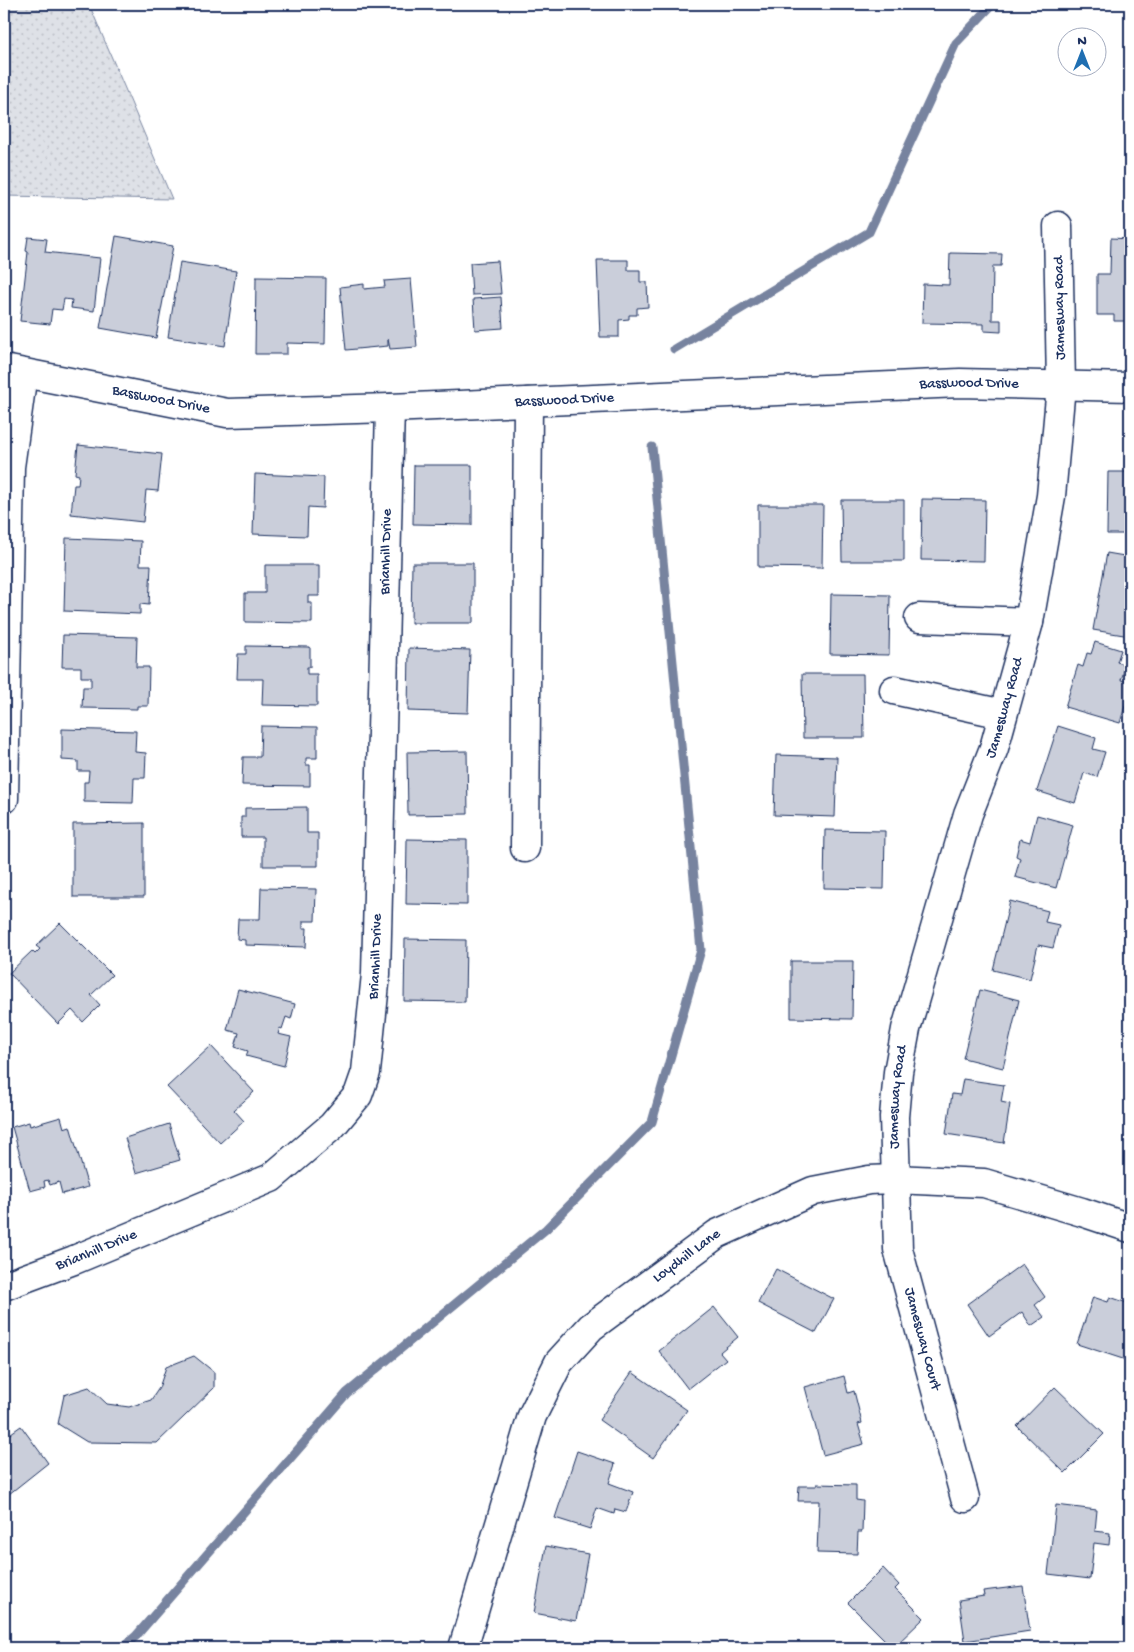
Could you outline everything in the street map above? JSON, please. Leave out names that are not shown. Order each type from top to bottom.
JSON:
[{"type":"street","name":"Jamesway Road","points":[[894,1178],[894,1117],[898,1072],[906,1029],[968,814],[994,748],[1028,622],[1051,496],[1061,386],[1058,226]]},
{"type":"street","name":"Basswood Drive","points":[[13,371],[227,413],[390,408],[960,383],[1130,387]]},
{"type":"street","points":[[4,799],[13,371]]},
{"type":"street","points":[[525,848],[528,402]]},
{"type":"street","name":"Brianhill Drive","points":[[4,1286],[74,1260],[271,1178],[332,1126],[358,1095],[366,1072],[376,974],[390,408]]},
{"type":"street","points":[[919,618],[1028,622]]},
{"type":"street","points":[[894,690],[1003,714]]},
{"type":"street","name":"Loydhill Lane","points":[[463,1648],[532,1416],[559,1362],[591,1327],[717,1234],[813,1191],[869,1180],[894,1178],[984,1183],[1130,1228]]},
{"type":"street","name":"Jamesway Court","points":[[894,1178],[898,1249],[965,1498]]},
{"type":"shaded area","points":[[4,4],[89,4],[172,199],[4,196]]},
{"type":"building","points":[[116,236],[173,246],[156,338],[100,328]]},
{"type":"building","points":[[28,237],[47,239],[45,252],[100,258],[94,311],[71,308],[72,300],[64,299],[62,310],[52,309],[50,324],[20,321]]},
{"type":"building","points":[[1111,238],[1130,239],[1130,321],[1114,321],[1114,315],[1097,315],[1097,274],[1110,274]]},
{"type":"building","points":[[950,253],[1002,254],[1001,266],[993,266],[992,320],[1001,320],[1001,332],[984,331],[984,324],[922,323],[923,284],[949,285]]},
{"type":"building","points":[[597,260],[628,260],[628,270],[640,270],[640,282],[647,282],[648,307],[637,308],[637,315],[629,315],[629,319],[619,320],[619,337],[600,337]]},
{"type":"building","points":[[498,261],[501,294],[472,295],[470,263]]},
{"type":"building","points":[[180,262],[236,271],[225,346],[168,337]]},
{"type":"building","points":[[256,277],[326,278],[325,344],[287,343],[287,354],[255,354]]},
{"type":"building","points":[[411,279],[417,347],[390,349],[388,339],[388,346],[346,350],[340,287],[364,284],[364,289],[385,287],[384,281]]},
{"type":"building","points":[[501,297],[503,328],[475,330],[473,299]]},
{"type":"building","points":[[78,445],[162,454],[158,491],[146,490],[143,522],[71,514],[74,485],[78,485],[79,475],[75,474]]},
{"type":"building","points":[[414,465],[472,465],[472,525],[413,524]]},
{"type":"building","points":[[1108,472],[1130,472],[1130,534],[1107,534]]},
{"type":"building","points":[[255,474],[324,477],[323,508],[308,507],[307,536],[253,534]]},
{"type":"building","points":[[922,499],[985,500],[984,561],[921,560]]},
{"type":"building","points":[[841,500],[904,500],[904,561],[842,561]]},
{"type":"building","points":[[758,505],[823,505],[822,568],[758,567]]},
{"type":"building","points":[[66,538],[141,541],[140,565],[151,565],[149,605],[140,604],[140,614],[64,611]]},
{"type":"building","points":[[1107,553],[1130,557],[1130,636],[1093,630]]},
{"type":"building","points":[[412,563],[473,563],[473,623],[411,623]]},
{"type":"building","points":[[265,565],[319,565],[319,596],[308,596],[308,603],[312,603],[312,623],[245,622],[245,593],[265,593]]},
{"type":"building","points":[[831,594],[890,595],[889,655],[830,654]]},
{"type":"building","points":[[63,635],[137,637],[136,667],[149,667],[148,706],[137,706],[137,709],[82,708],[83,687],[91,687],[91,677],[81,677],[81,667],[62,667]]},
{"type":"building","points":[[1095,642],[1121,650],[1117,662],[1126,665],[1121,680],[1130,682],[1130,689],[1120,723],[1065,707],[1078,665],[1083,667],[1087,653],[1091,654]]},
{"type":"building","points":[[246,646],[310,647],[310,667],[307,667],[307,674],[317,674],[317,706],[262,705],[263,679],[237,679],[238,654],[246,654]]},
{"type":"building","points":[[409,648],[470,650],[468,713],[408,711]]},
{"type":"building","points":[[802,674],[863,674],[864,738],[803,738]]},
{"type":"building","points":[[261,726],[317,727],[317,758],[306,758],[306,765],[310,765],[310,786],[242,785],[243,757],[260,757]]},
{"type":"building","points":[[1058,726],[1096,738],[1093,749],[1105,752],[1097,777],[1084,773],[1075,803],[1037,791]]},
{"type":"building","points":[[62,729],[136,731],[135,752],[146,753],[145,778],[134,778],[133,803],[84,802],[84,782],[88,782],[89,771],[78,771],[78,761],[62,760]]},
{"type":"building","points":[[467,751],[468,814],[408,815],[407,752]]},
{"type":"building","points":[[776,755],[837,757],[835,817],[774,815]]},
{"type":"building","points":[[307,807],[307,833],[318,833],[318,866],[263,866],[263,837],[241,837],[241,817],[245,817],[245,808]]},
{"type":"building","points":[[1037,815],[1073,825],[1056,888],[1015,877],[1020,858],[1016,856],[1020,839],[1030,842]]},
{"type":"building","points":[[144,823],[144,897],[73,897],[73,824]]},
{"type":"building","points":[[825,830],[885,831],[884,889],[824,888]]},
{"type":"building","points":[[407,839],[467,840],[467,905],[406,904]]},
{"type":"building","points":[[261,888],[316,889],[315,921],[303,921],[303,928],[307,928],[306,947],[245,945],[245,940],[237,939],[238,919],[260,919]]},
{"type":"building","points":[[1010,901],[1048,911],[1045,922],[1059,925],[1053,948],[1038,945],[1030,979],[993,970]]},
{"type":"building","points":[[60,923],[112,975],[91,995],[100,1005],[83,1022],[72,1010],[58,1024],[9,973],[32,951],[35,954],[40,949],[36,946]]},
{"type":"building","points":[[405,939],[466,940],[465,1002],[404,1001]]},
{"type":"building","points":[[791,961],[853,961],[852,1019],[791,1018]]},
{"type":"building","points":[[238,989],[295,1004],[291,1019],[286,1017],[278,1034],[291,1037],[284,1066],[246,1056],[248,1051],[235,1047],[239,1033],[227,1030]]},
{"type":"building","points":[[980,990],[1019,1000],[1003,1068],[963,1058]]},
{"type":"building","points":[[211,1046],[254,1092],[234,1110],[244,1121],[220,1143],[167,1087]]},
{"type":"building","points":[[963,1079],[1004,1085],[1001,1102],[1010,1104],[1004,1143],[946,1134],[952,1094],[960,1095]]},
{"type":"building","points":[[61,1117],[64,1128],[70,1126],[88,1187],[62,1194],[59,1182],[50,1185],[48,1180],[44,1181],[45,1187],[30,1191],[12,1127],[29,1122],[30,1126]]},
{"type":"building","points":[[169,1124],[180,1160],[136,1173],[125,1138]]},
{"type":"building","points":[[1022,1264],[1045,1297],[1035,1305],[1044,1317],[1031,1326],[1022,1312],[989,1336],[967,1304]]},
{"type":"building","points":[[776,1269],[834,1299],[816,1333],[758,1303]]},
{"type":"building","points":[[1093,1297],[1108,1302],[1110,1297],[1130,1304],[1129,1361],[1077,1344]]},
{"type":"building","points":[[714,1307],[738,1337],[720,1352],[726,1359],[688,1389],[659,1351]]},
{"type":"building","points":[[194,1356],[214,1372],[214,1388],[157,1443],[87,1442],[58,1424],[64,1395],[89,1387],[107,1404],[129,1407],[151,1400],[159,1388],[166,1367]]},
{"type":"building","points":[[632,1372],[687,1410],[653,1458],[599,1420]]},
{"type":"building","points":[[844,1376],[848,1393],[854,1391],[862,1423],[858,1424],[864,1444],[823,1455],[805,1387]]},
{"type":"building","points":[[1055,1387],[1104,1434],[1065,1473],[1017,1426]]},
{"type":"building","points":[[21,1426],[48,1463],[4,1498],[4,1438]]},
{"type":"building","points":[[577,1451],[615,1464],[609,1483],[633,1492],[626,1512],[615,1509],[614,1514],[597,1508],[590,1529],[555,1518]]},
{"type":"building","points":[[817,1484],[856,1485],[856,1500],[863,1501],[862,1532],[858,1532],[857,1554],[817,1553],[819,1501],[798,1501],[799,1486],[817,1486]]},
{"type":"building","points":[[1056,1505],[1097,1510],[1095,1531],[1110,1533],[1109,1545],[1094,1543],[1090,1579],[1048,1574]]},
{"type":"building","points":[[546,1546],[588,1554],[576,1621],[534,1613]]},
{"type":"building","points":[[883,1568],[899,1585],[895,1589],[924,1618],[893,1648],[848,1603]]},
{"type":"building","points":[[1023,1586],[1030,1631],[965,1641],[959,1600],[984,1596],[983,1591]]},
{"type":"waterway","points":[[674,349],[869,232],[956,43],[993,4]]},
{"type":"waterway","points":[[122,1648],[136,1636],[347,1393],[546,1229],[652,1122],[701,950],[652,447]]}]
